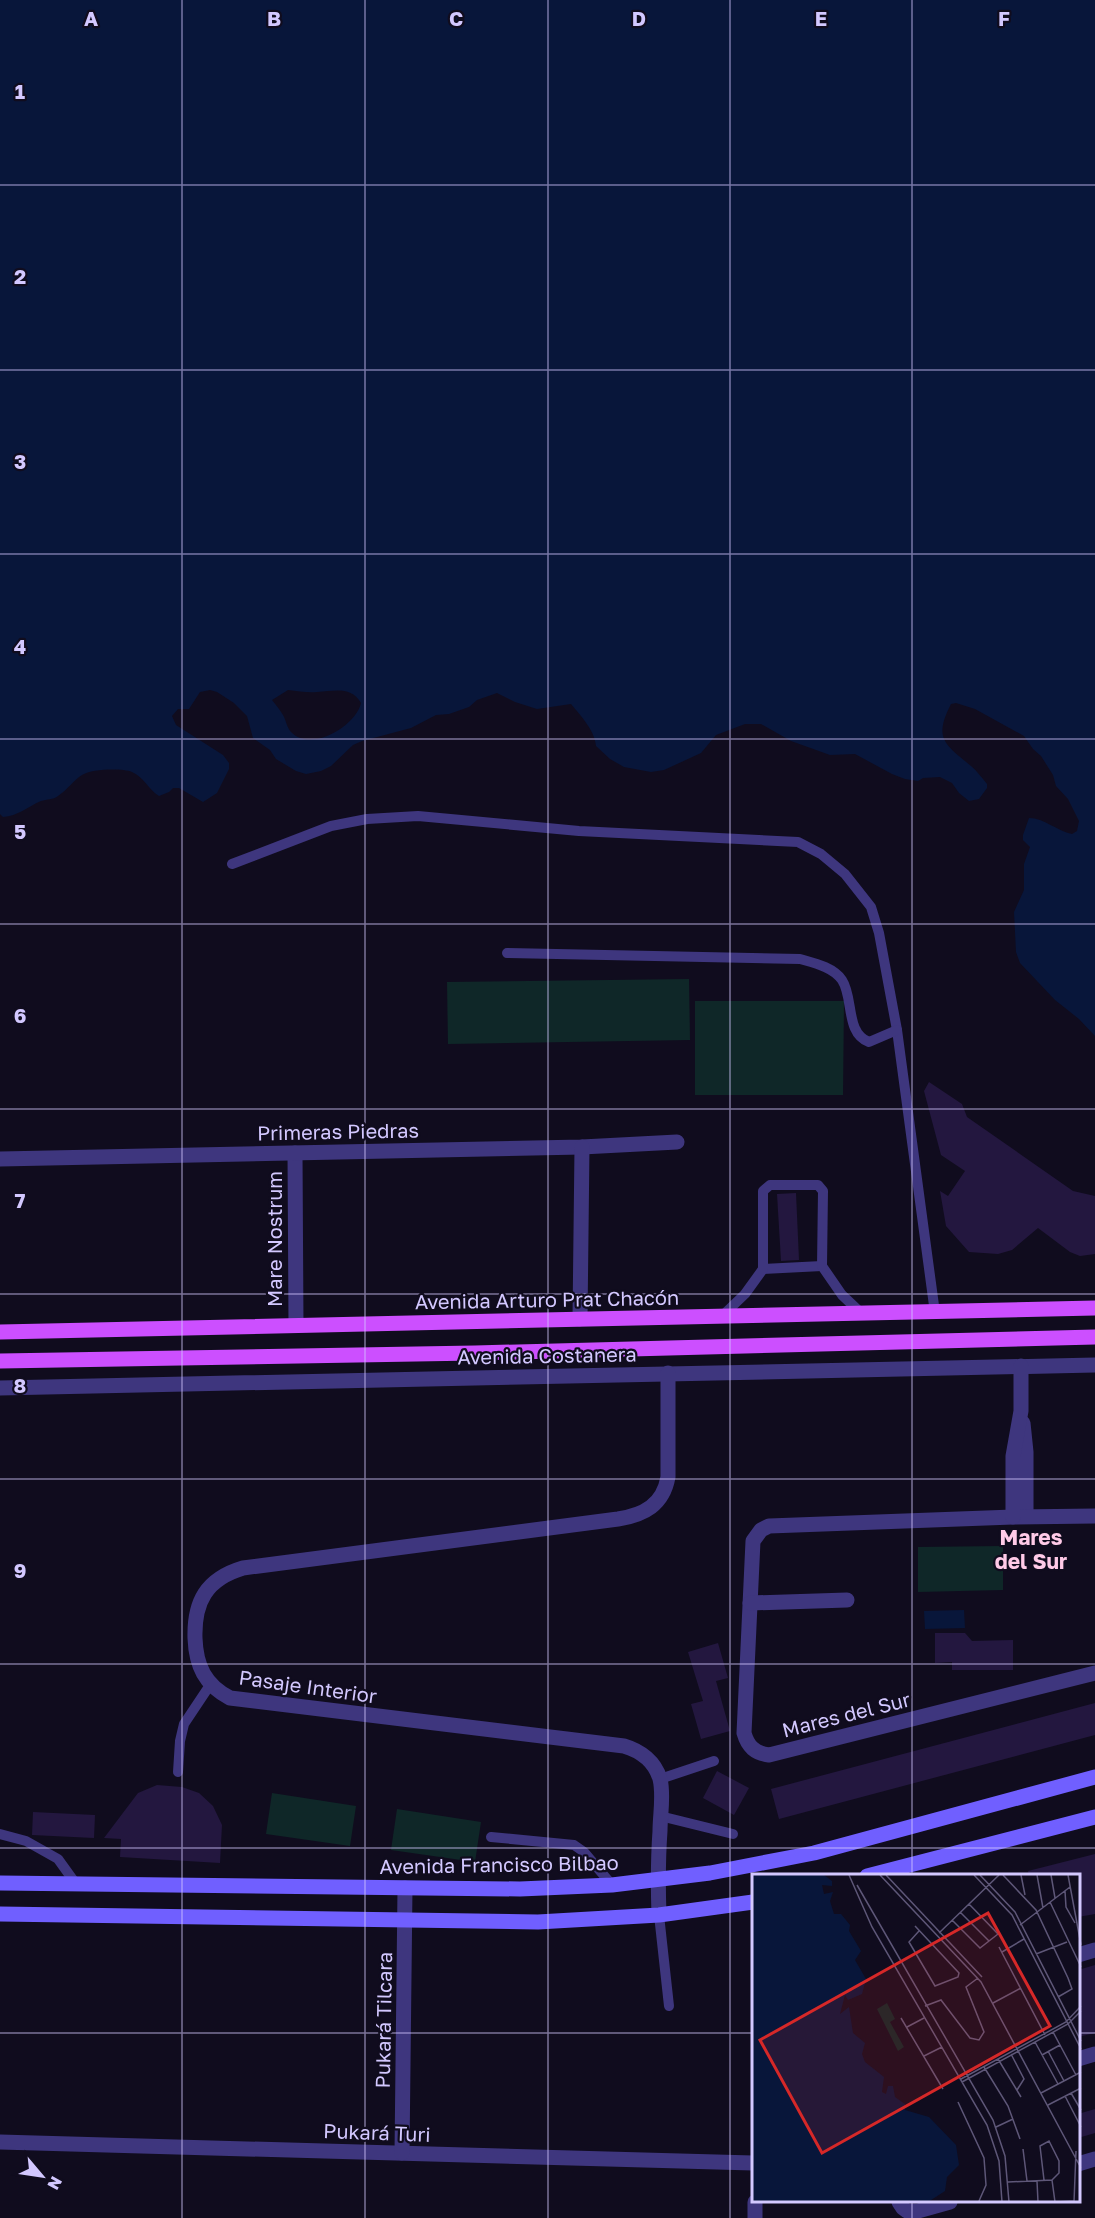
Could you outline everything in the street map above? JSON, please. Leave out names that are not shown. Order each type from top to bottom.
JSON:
[{"type":"main road","name":"Avenida Arturo Prat Chacón","points":[[0,1332],[1095,1308]]},
{"type":"main road","points":[[0,1361],[464,1353],[1095,1337]]},
{"type":"main road","name":"Avenida Francisco Bilbao","points":[[0,1883],[520,1889],[612,1885],[762,1864],[814,1853],[1095,1778]]},
{"type":"main road","points":[[875,1874],[1095,1817]]},
{"type":"main road","points":[[0,1914],[538,1922],[659,1915],[752,1902]]},
{"type":"street","name":"Primeras Piedras","points":[[0,1159],[582,1147],[677,1142]]},
{"type":"street","points":[[580,1319],[582,1147]]},
{"type":"street","name":"Mare Nostrum","points":[[295,1153],[296,1325]]},
{"type":"street","name":"Avenida Costanera","points":[[0,1388],[1095,1365]]},
{"type":"street","points":[[1020,1516],[1025,1445],[1021,1411],[1021,1366]]},
{"type":"street","name":"Pasaje Interior","points":[[660,1779],[646,1757],[624,1746],[230,1698],[210,1685],[203,1676],[196,1654],[196,1617],[203,1595],[210,1587],[230,1572],[254,1566],[635,1516],[651,1508],[663,1494],[668,1477],[668,1373]]},
{"type":"street","name":"Mares del Sur","points":[[1095,1516],[1020,1516],[770,1526],[761,1530],[753,1541],[744,1733],[746,1741],[753,1750],[769,1755],[1095,1673]]},
{"type":"street","points":[[750,1603],[847,1600]]},
{"type":"street","points":[[659,1915],[657,1880],[660,1779]]},
{"type":"street","name":"Pukará Tilcara","points":[[402,2153],[405,1888]]},
{"type":"street","points":[[1080,1954],[1095,1950]]},
{"type":"street","points":[[1080,2058],[1095,2054]]},
{"type":"street","name":"Pukará Turi","points":[[0,2142],[752,2163]]},
{"type":"street","points":[[1080,2163],[1095,2159]]},
{"type":"street","points":[[903,2206],[918,2211],[946,2203]]},
{"type":"lane","points":[[231,864],[331,826],[367,819],[418,816],[579,831],[798,842],[821,854],[845,874],[871,907],[879,933],[897,1030],[935,1312]]},
{"type":"lane","points":[[507,953],[800,959],[830,969],[842,980],[856,1030],[861,1039],[869,1042],[897,1030]]},
{"type":"lane","points":[[721,1317],[745,1294],[763,1269],[763,1191],[770,1185],[818,1185],[821,1187],[823,1191],[822,1266],[842,1294],[860,1312]]},
{"type":"lane","points":[[763,1269],[822,1266]]},
{"type":"lane","points":[[178,1772],[180,1741],[184,1724],[210,1685]]},
{"type":"lane","points":[[660,1779],[714,1761]]},
{"type":"lane","points":[[660,1816],[733,1834]]},
{"type":"lane","points":[[0,1834],[26,1841],[58,1859],[76,1884]]},
{"type":"lane","points":[[491,1837],[574,1845],[584,1852],[612,1885]]},
{"type":"lane","points":[[659,1915],[669,2006]]},
{"type":"green space","points":[[689,979],[690,1040],[448,1044],[447,982]]},
{"type":"green space","points":[[695,1001],[844,1001],[843,1095],[695,1095]]},
{"type":"green space","points":[[1003,1546],[1003,1590],[918,1592],[918,1547]]},
{"type":"green space","points":[[272,1793],[356,1806],[350,1846],[266,1834]]},
{"type":"green space","points":[[397,1809],[481,1822],[475,1862],[391,1850]]},
{"type":"water","points":[[0,0],[1095,0],[1095,1036],[1079,1019],[1055,1000],[1020,963],[1016,952],[1014,912],[1024,890],[1024,864],[1030,847],[1023,840],[1023,835],[1029,818],[1040,820],[1072,834],[1077,831],[1079,821],[1068,799],[1056,786],[1053,775],[1041,756],[1024,736],[975,709],[956,703],[951,704],[943,725],[944,740],[987,784],[987,788],[979,799],[969,801],[952,783],[940,777],[923,778],[918,781],[905,779],[855,754],[830,755],[791,741],[761,724],[745,724],[716,735],[701,753],[664,770],[651,772],[624,767],[610,759],[596,746],[590,729],[571,704],[537,709],[497,693],[477,700],[469,707],[449,714],[436,715],[411,728],[362,741],[353,745],[331,766],[306,774],[276,759],[270,750],[253,738],[247,716],[234,703],[210,690],[200,692],[189,709],[178,709],[172,716],[176,725],[223,755],[229,763],[229,769],[217,793],[203,802],[179,788],[173,788],[159,796],[132,772],[107,770],[92,771],[82,775],[61,794],[13,815],[3,817],[0,814]],"holes":[[[288,690],[342,691],[352,694],[361,703],[351,720],[342,728],[332,734],[310,740],[300,738],[291,732],[283,715],[272,700]]]},
{"type":"water","points":[[964,1610],[965,1628],[925,1629],[924,1611]]},
{"type":"building","points":[[929,1082],[962,1104],[967,1117],[1073,1191],[1095,1196],[1095,1254],[1080,1256],[1070,1252],[1038,1228],[1012,1250],[998,1254],[969,1252],[946,1226],[940,1191],[948,1196],[965,1171],[941,1155],[924,1091]]},
{"type":"building","points":[[796,1193],[799,1260],[781,1261],[777,1194]]},
{"type":"building","points":[[935,1633],[965,1633],[972,1641],[1013,1640],[1013,1670],[952,1670],[952,1662],[935,1663]]},
{"type":"building","points":[[718,1643],[728,1678],[716,1681],[730,1731],[701,1739],[691,1704],[703,1701],[688,1652]]},
{"type":"building","points":[[1095,1703],[1095,1735],[779,1819],[771,1789]]},
{"type":"building","points":[[717,1771],[749,1788],[734,1815],[703,1798]]},
{"type":"building","points":[[157,1785],[182,1787],[199,1793],[213,1806],[222,1825],[220,1863],[120,1857],[121,1839],[104,1838],[138,1793]]},
{"type":"building","points":[[33,1812],[95,1815],[94,1838],[32,1835]]},
{"type":"building","points":[[1095,1854],[1095,1914],[1080,1917],[1080,1874],[1029,1874],[1028,1871]]},
{"type":"building","points":[[1095,1965],[1095,2033],[1080,2037],[1080,1969]]},
{"type":"building","points":[[1095,2109],[1095,2133],[1080,2137],[1080,2113]]},
{"type":"district","name":"Mares del Sur","points":[[1031,1549]]}]
